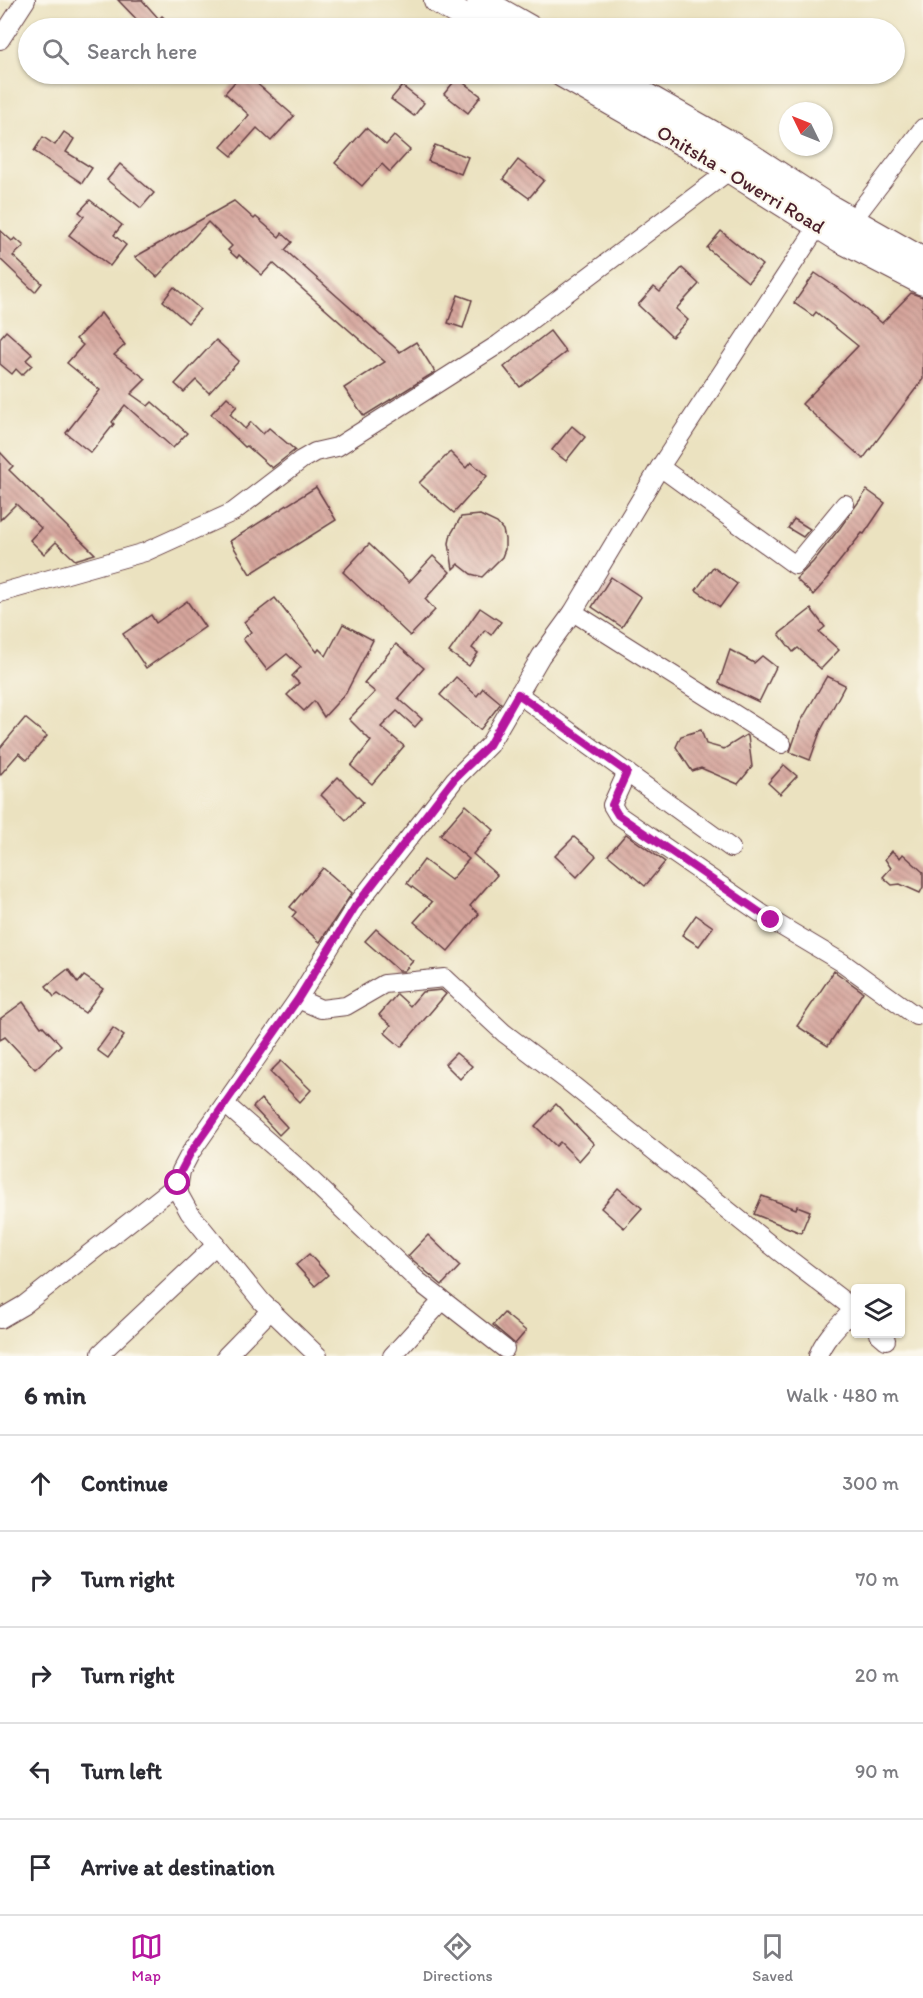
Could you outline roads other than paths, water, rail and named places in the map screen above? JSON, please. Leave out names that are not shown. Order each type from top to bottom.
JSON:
[{"type":"highway","points":[[437,0],[467,18]]},
{"type":"highway","points":[[480,0],[512,18]]},
{"type":"highway","name":"Onitsha - Owerri Road","points":[[580,84],[730,170],[818,226],[923,282]]},
{"type":"highway","name":"Onitsha - Owerri Road","points":[[624,84],[741,151],[852,221],[923,261]]},
{"type":"street","points":[[0,40],[26,0]]},
{"type":"street","points":[[852,221],[923,128]]},
{"type":"street","points":[[0,593],[145,552],[233,512],[302,460],[315,452],[338,447],[499,344],[730,170]]},
{"type":"street","points":[[318,1356],[271,1310],[184,1203],[179,1194],[178,1183],[181,1171],[191,1152],[298,999],[355,907],[454,779],[489,745],[541,656],[573,612],[660,467],[818,226]]},
{"type":"street","points":[[660,467],[795,565],[845,504]]},
{"type":"street","points":[[573,612],[782,744]]},
{"type":"street","points":[[518,694],[731,848]]},
{"type":"street","points":[[627,772],[612,805],[618,815],[771,920],[843,963],[916,1016]]},
{"type":"street","points":[[298,999],[321,1009],[346,1006],[384,984],[445,978],[504,1033],[851,1307]]},
{"type":"street","points":[[225,1104],[304,1173],[418,1281],[505,1349]]},
{"type":"street","points":[[0,1319],[24,1305],[178,1183]]},
{"type":"street","points":[[101,1353],[216,1245]]},
{"type":"street","points":[[392,1356],[442,1301]]},
{"type":"street","points":[[226,1356],[271,1310]]},
{"type":"street","points":[[818,1356],[827,1341],[851,1314]]}]
